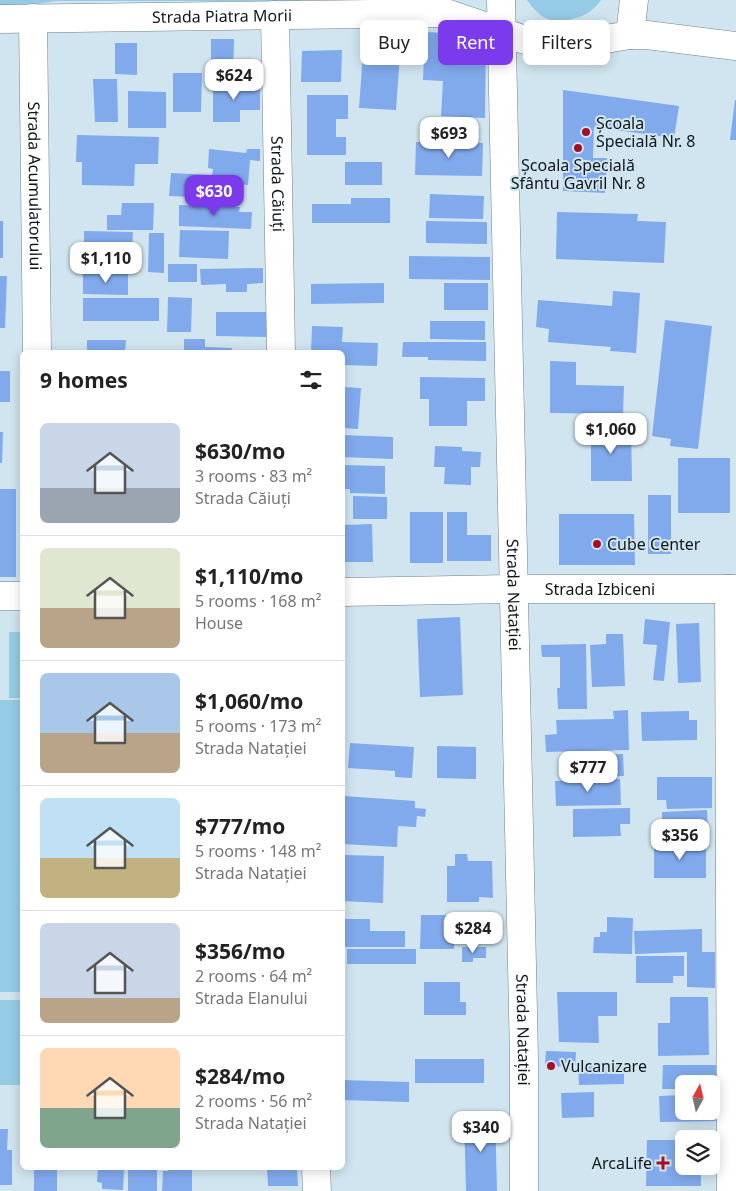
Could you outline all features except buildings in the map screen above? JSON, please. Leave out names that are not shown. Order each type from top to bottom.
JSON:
[{"type":"street","name":"Strada Piatra Morii","points":[[446,13],[471,0]]},
{"type":"street","name":"Strada Natației","points":[[501,0],[502,20]]},
{"type":"street","points":[[630,35],[634,0]]},
{"type":"street","name":"Strada Piatra Morii","points":[[0,19],[446,13],[467,20]]},
{"type":"street","name":"Strada Căiuți","points":[[275,15],[281,350]]},
{"type":"street","name":"Strada Acumulatorului","points":[[34,18],[37,350]]},
{"type":"street","name":"Strada Piatra Morii","points":[[513,36],[546,44],[569,45],[630,35],[647,35],[736,46]]},
{"type":"street","name":"Strada Natației","points":[[503,65],[524,1058],[524,1191]]},
{"type":"street","name":"Strada Izbiceni","points":[[345,592],[514,589],[732,589]]},
{"type":"street","points":[[730,1191],[732,589]]},
{"type":"street","points":[[0,596],[20,596]]},
{"type":"street","points":[[316,1170],[317,1191]]},
{"type":"shaded area","points":[[0,0],[301,1],[56,1],[0,10]]},
{"type":"shaded area","points":[[527,0],[601,0],[584,15],[568,20],[548,19],[532,7]]},
{"type":"shaded area","points":[[9,632],[20,632],[20,698],[9,698]]},
{"type":"shaded area","points":[[0,700],[20,700],[20,992],[0,992]]},
{"type":"shaded area","points":[[0,1000],[20,1000],[20,1085],[0,1085]]},
{"type":"place","name":"Școala Specială Nr. 8","points":[[586,132]]},
{"type":"place","name":"Școala Specială Sfântu Gavril Nr. 8","points":[[578,148]]},
{"type":"place","name":"Cube Center","points":[[597,544]]},
{"type":"place","name":"Vulcanizare","points":[[551,1066]]},
{"type":"place","name":"ArcaLife","points":[[663,1163]]}]
